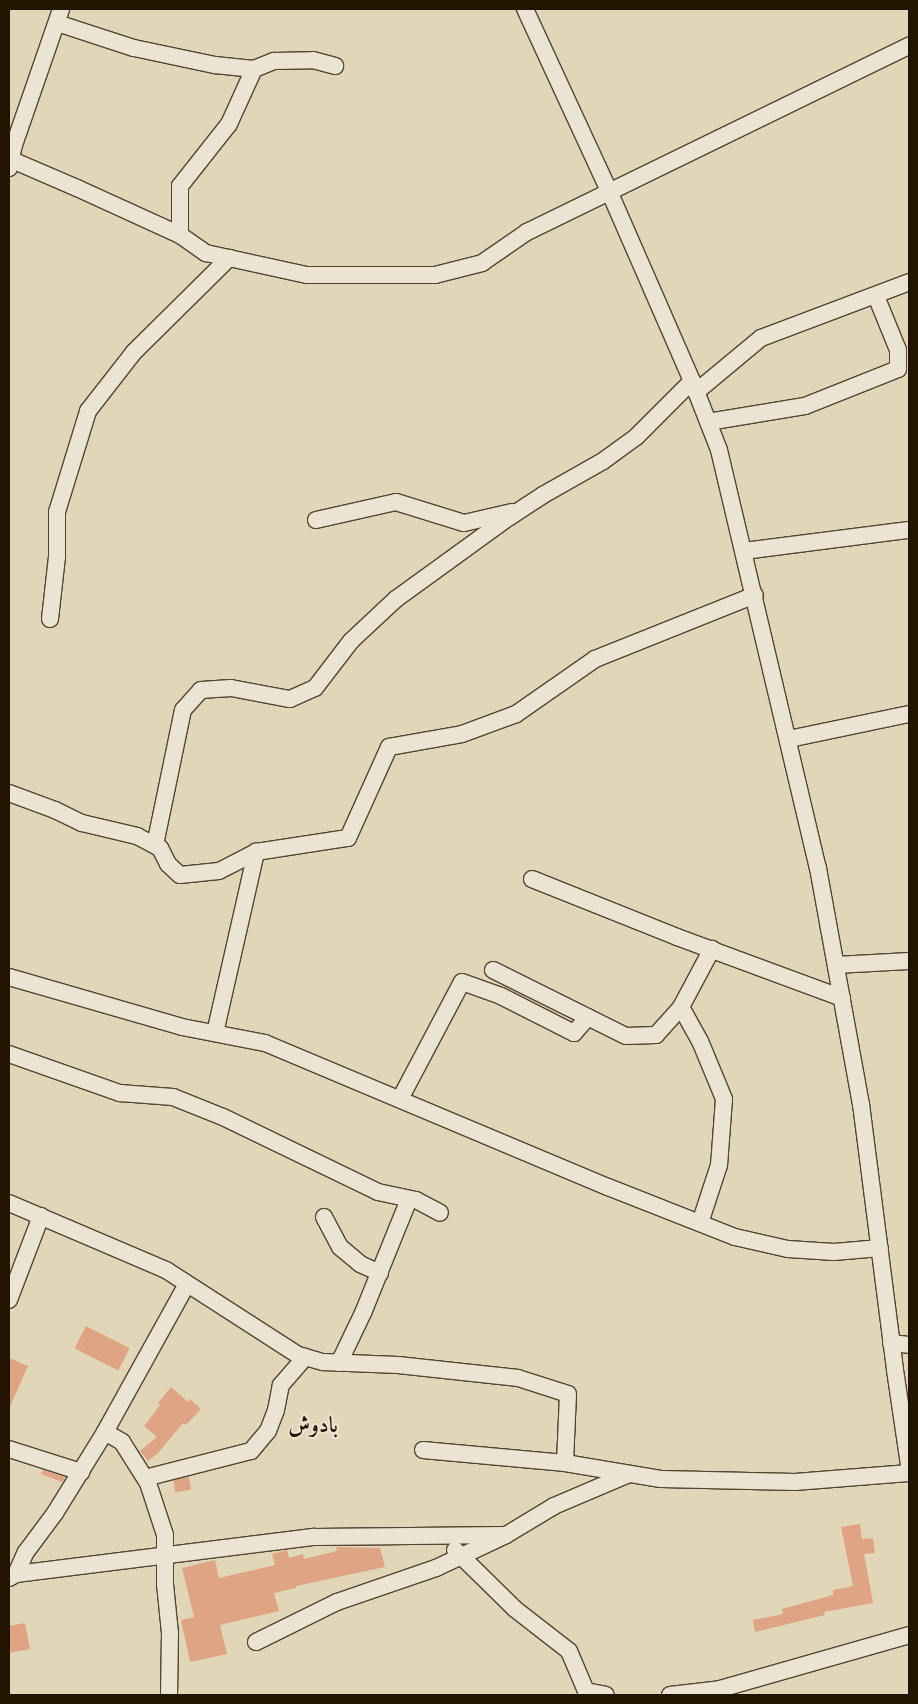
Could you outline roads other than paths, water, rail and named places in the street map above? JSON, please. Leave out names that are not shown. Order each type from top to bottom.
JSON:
[{"type":"street","points":[[525,9],[609,190],[694,387],[719,450],[755,595],[818,868],[836,964],[861,1104],[891,1343],[906,1417],[909,1465]]},
{"type":"street","points":[[336,66],[313,60],[274,61],[254,69],[215,65],[134,48],[59,16],[14,145],[10,163],[180,235],[206,253],[307,275],[434,276],[482,263],[526,232],[609,190],[803,100],[909,46]]},
{"type":"street","points":[[180,235],[180,186],[229,124],[254,69]]},
{"type":"street","points":[[50,619],[57,557],[57,512],[88,411],[134,352],[229,258]]},
{"type":"street","points":[[155,845],[184,710],[201,690],[231,688],[290,699],[315,688],[351,641],[396,599],[520,510],[603,461],[636,437],[694,387],[761,338],[909,282]]},
{"type":"street","points":[[708,422],[805,406],[898,369],[898,350],[876,296]]},
{"type":"street","points":[[316,520],[396,502],[464,522],[520,510]]},
{"type":"street","points":[[744,551],[909,530]]},
{"type":"street","points":[[9,793],[55,810],[82,823],[137,836],[160,848],[168,864],[180,875],[219,871],[256,852],[348,838],[389,747],[462,734],[516,714],[595,659],[755,595]]},
{"type":"street","points":[[788,739],[909,714]]},
{"type":"street","points":[[215,1033],[256,852]]},
{"type":"street","points":[[532,879],[677,937],[842,998]]},
{"type":"street","points":[[493,970],[626,1036],[656,1035],[681,1007],[712,949]]},
{"type":"street","points":[[836,964],[909,961]]},
{"type":"street","points":[[9,976],[182,1027],[265,1043],[608,1188],[735,1237],[788,1249],[834,1252],[880,1248]]},
{"type":"street","points":[[400,1099],[462,982],[501,996],[574,1033],[588,1017]]},
{"type":"street","points":[[681,1007],[700,1041],[724,1099],[719,1165],[700,1223]]},
{"type":"street","points":[[9,1054],[120,1093],[173,1097],[223,1117],[378,1192],[409,1199],[440,1213]]},
{"type":"street","points":[[338,1363],[380,1274],[409,1199]]},
{"type":"street","points":[[9,1202],[166,1270],[298,1355],[323,1362],[398,1366],[518,1378],[568,1394],[565,1463]]},
{"type":"street","points":[[9,1300],[40,1216]]},
{"type":"street","points":[[324,1217],[340,1247],[360,1264],[380,1274]]},
{"type":"street","points":[[12,1576],[26,1552],[55,1513],[106,1432],[187,1284]]},
{"type":"street","points":[[891,1343],[909,1344]]},
{"type":"street","points":[[145,1478],[251,1451],[268,1431],[276,1410],[281,1385],[305,1357]]},
{"type":"street","points":[[106,1432],[122,1442],[145,1478],[165,1535],[170,1633],[169,1695]]},
{"type":"street","points":[[9,1449],[81,1472]]},
{"type":"street","points":[[423,1450],[565,1463],[661,1479],[795,1482],[909,1472]]},
{"type":"street","points":[[256,1642],[337,1602],[436,1568],[506,1535],[554,1506],[629,1474]]},
{"type":"street","points":[[12,1576],[315,1537],[506,1535]]},
{"type":"street","points":[[442,1536],[515,1609],[569,1650],[586,1691],[606,1695]]},
{"type":"street","points":[[670,1695],[720,1689],[909,1635]]},
{"type":"district","name":"بادوش","points":[[313,1425]]}]
